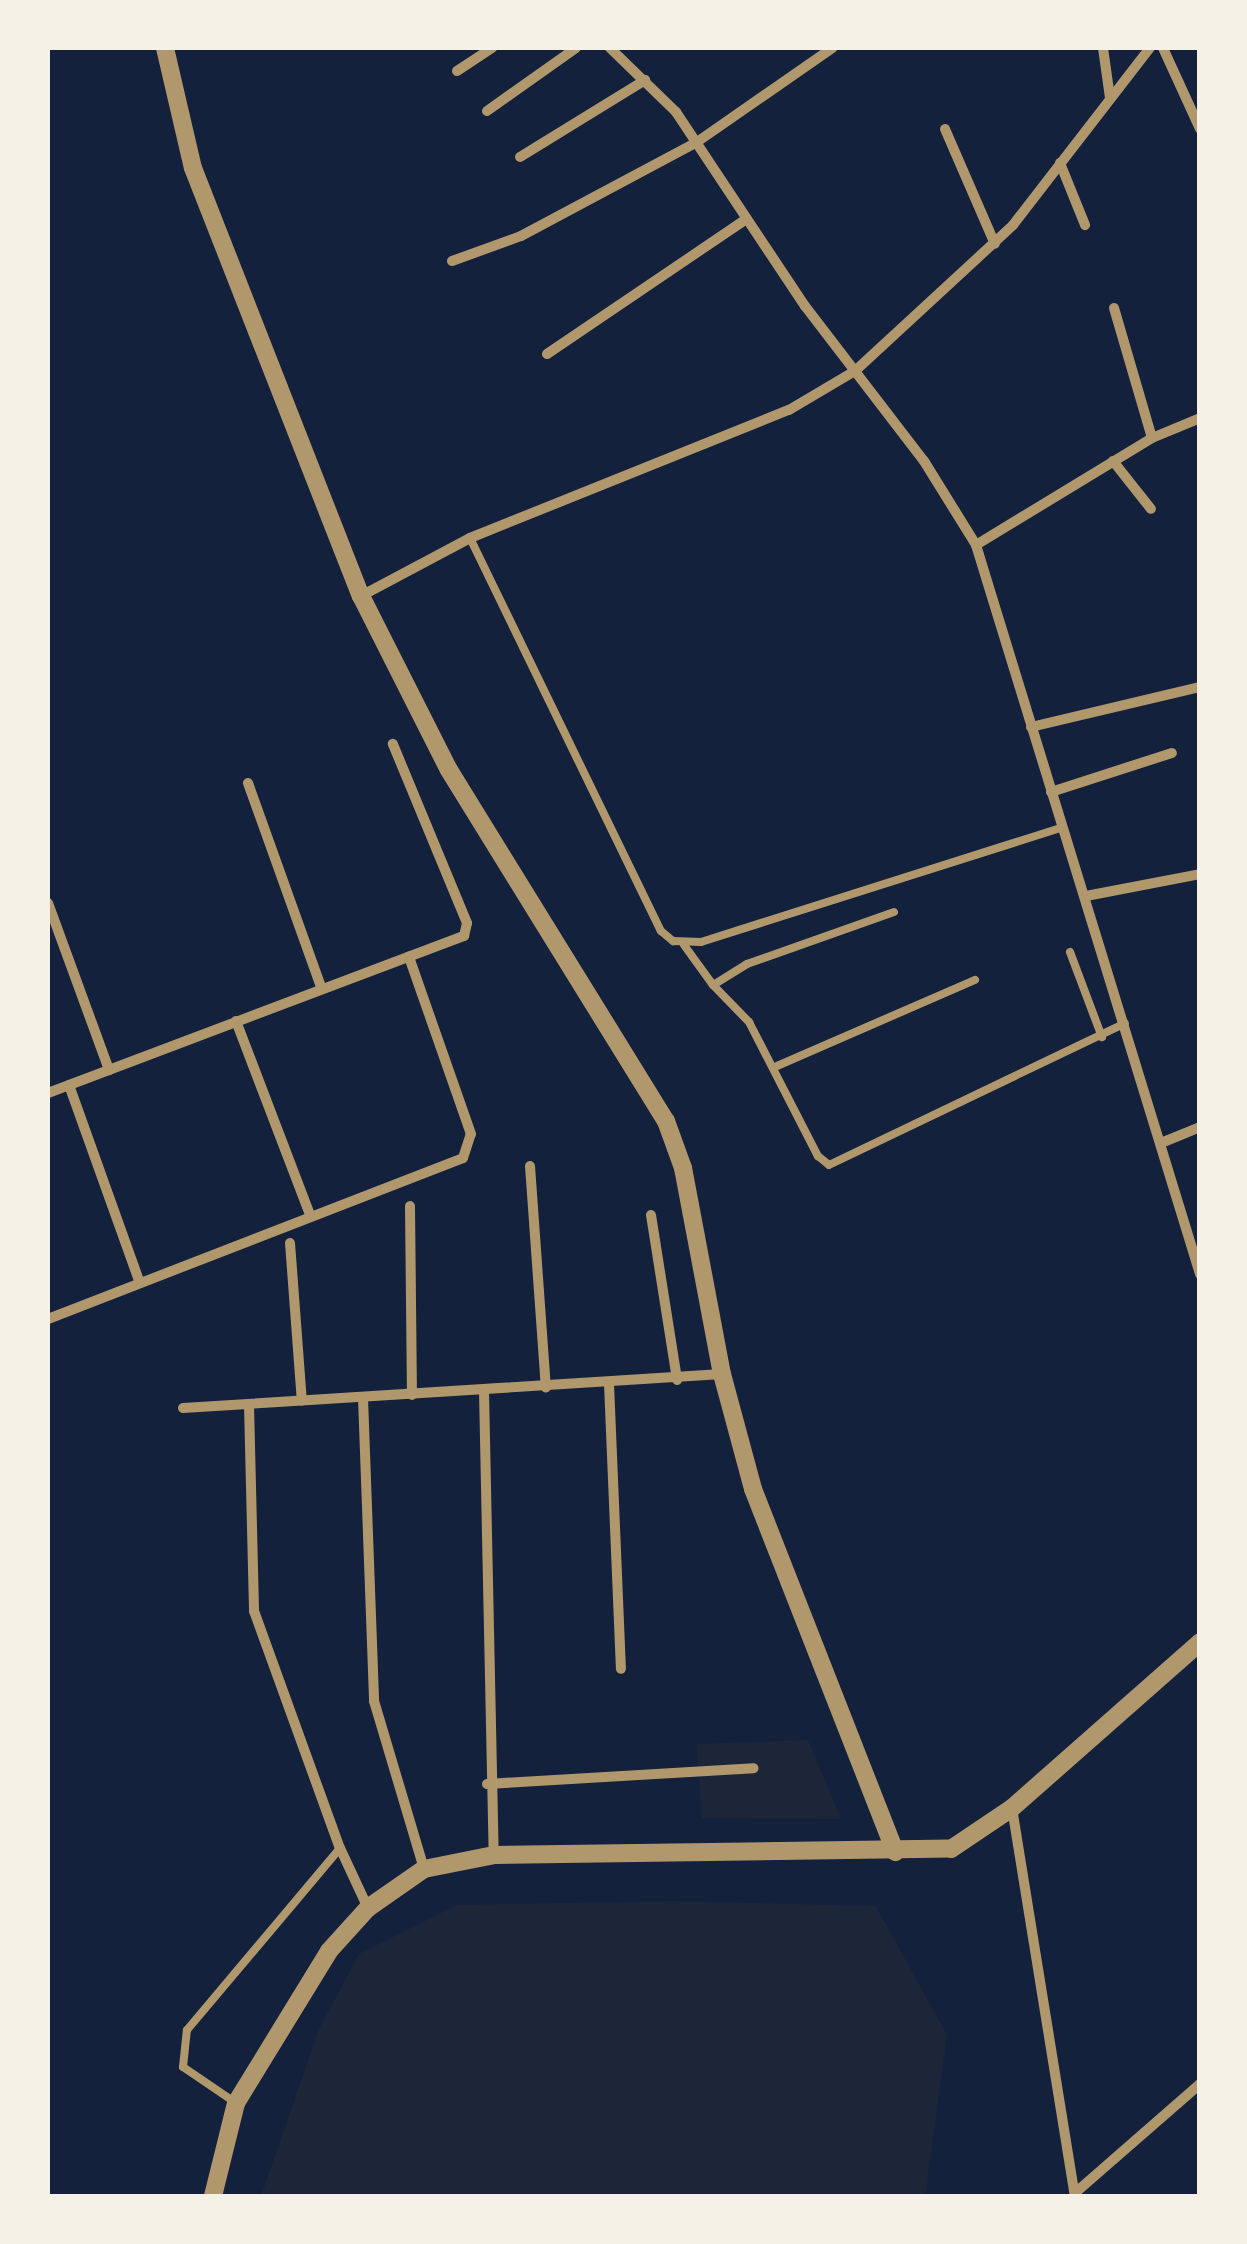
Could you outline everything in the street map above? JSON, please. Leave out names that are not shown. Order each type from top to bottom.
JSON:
[{"type":"street","points":[[166,48],[193,168],[360,596],[449,770],[666,1122],[684,1168],[722,1374],[753,1488],[895,1852]]},
{"type":"street","points":[[457,71],[492,48]]},
{"type":"street","points":[[487,110],[576,48]]},
{"type":"street","points":[[610,48],[644,80],[697,142],[745,220],[924,461],[976,545],[1200,1274]]},
{"type":"street","points":[[452,261],[521,236],[697,142],[832,48]]},
{"type":"street","points":[[1103,48],[1110,98]]},
{"type":"street","points":[[360,596],[470,538],[789,410],[856,371],[995,244],[1150,48]]},
{"type":"street","points":[[1162,48],[1200,129]]},
{"type":"street","points":[[520,157],[644,80]]},
{"type":"street","points":[[945,129],[995,244]]},
{"type":"street","points":[[1060,163],[1084,225]]},
{"type":"street","points":[[548,354],[745,220]]},
{"type":"street","points":[[1114,308],[1152,438]]},
{"type":"street","points":[[976,545],[1152,438],[1200,418]]},
{"type":"street","points":[[1114,461],[1151,509]]},
{"type":"street","points":[[1032,727],[1200,687]]},
{"type":"street","points":[[48,1093],[321,987],[460,940],[468,927],[393,744]]},
{"type":"street","points":[[1050,792],[1172,753]]},
{"type":"street","points":[[248,784],[321,987]]},
{"type":"street","points":[[1086,896],[1200,874]]},
{"type":"street","points":[[48,903],[109,1070]]},
{"type":"street","points":[[48,1319],[454,1162],[469,1150],[471,1134],[410,957]]},
{"type":"street","points":[[236,1021],[310,1216]]},
{"type":"street","points":[[68,1085],[140,1281]]},
{"type":"street","points":[[1161,1143],[1200,1127]]},
{"type":"street","points":[[530,1166],[546,1387]]},
{"type":"street","points":[[410,1206],[412,1395]]},
{"type":"street","points":[[651,1215],[676,1380]]},
{"type":"street","points":[[290,1243],[302,1401]]},
{"type":"street","points":[[184,1408],[676,1380],[722,1374]]},
{"type":"street","points":[[610,1384],[620,1669]]},
{"type":"street","points":[[484,1391],[488,1784],[494,1855]]},
{"type":"street","points":[[364,1398],[374,1701],[424,1870]]},
{"type":"street","points":[[249,1405],[254,1611],[340,1848],[368,1908]]},
{"type":"street","points":[[213,2196],[236,2103],[328,1951],[368,1908],[424,1870],[494,1855],[952,1849],[1012,1808],[1200,1642]]},
{"type":"street","points":[[488,1784],[754,1768]]},
{"type":"street","points":[[1012,1808],[1075,2195]]},
{"type":"street","points":[[1075,2195],[1200,2084]]},
{"type":"lane","points":[[470,538],[661,930],[684,945],[749,1022],[777,1066],[818,1156],[836,1166],[1125,1023]]},
{"type":"lane","points":[[684,945],[1061,828]]},
{"type":"lane","points":[[713,984],[746,964],[894,912]]},
{"type":"lane","points":[[1070,952],[1102,1037]]},
{"type":"lane","points":[[777,1066],[976,980]]},
{"type":"lane","points":[[236,2103],[183,2067],[187,2030],[340,1848]]},
{"type":"shaded area","points":[[808,1740],[841,1819],[702,1818],[697,1744]]},
{"type":"shaded area","points":[[676,1901],[876,1906],[947,2035],[925,2196],[261,2196],[319,2029],[359,1954],[457,1905]]}]
